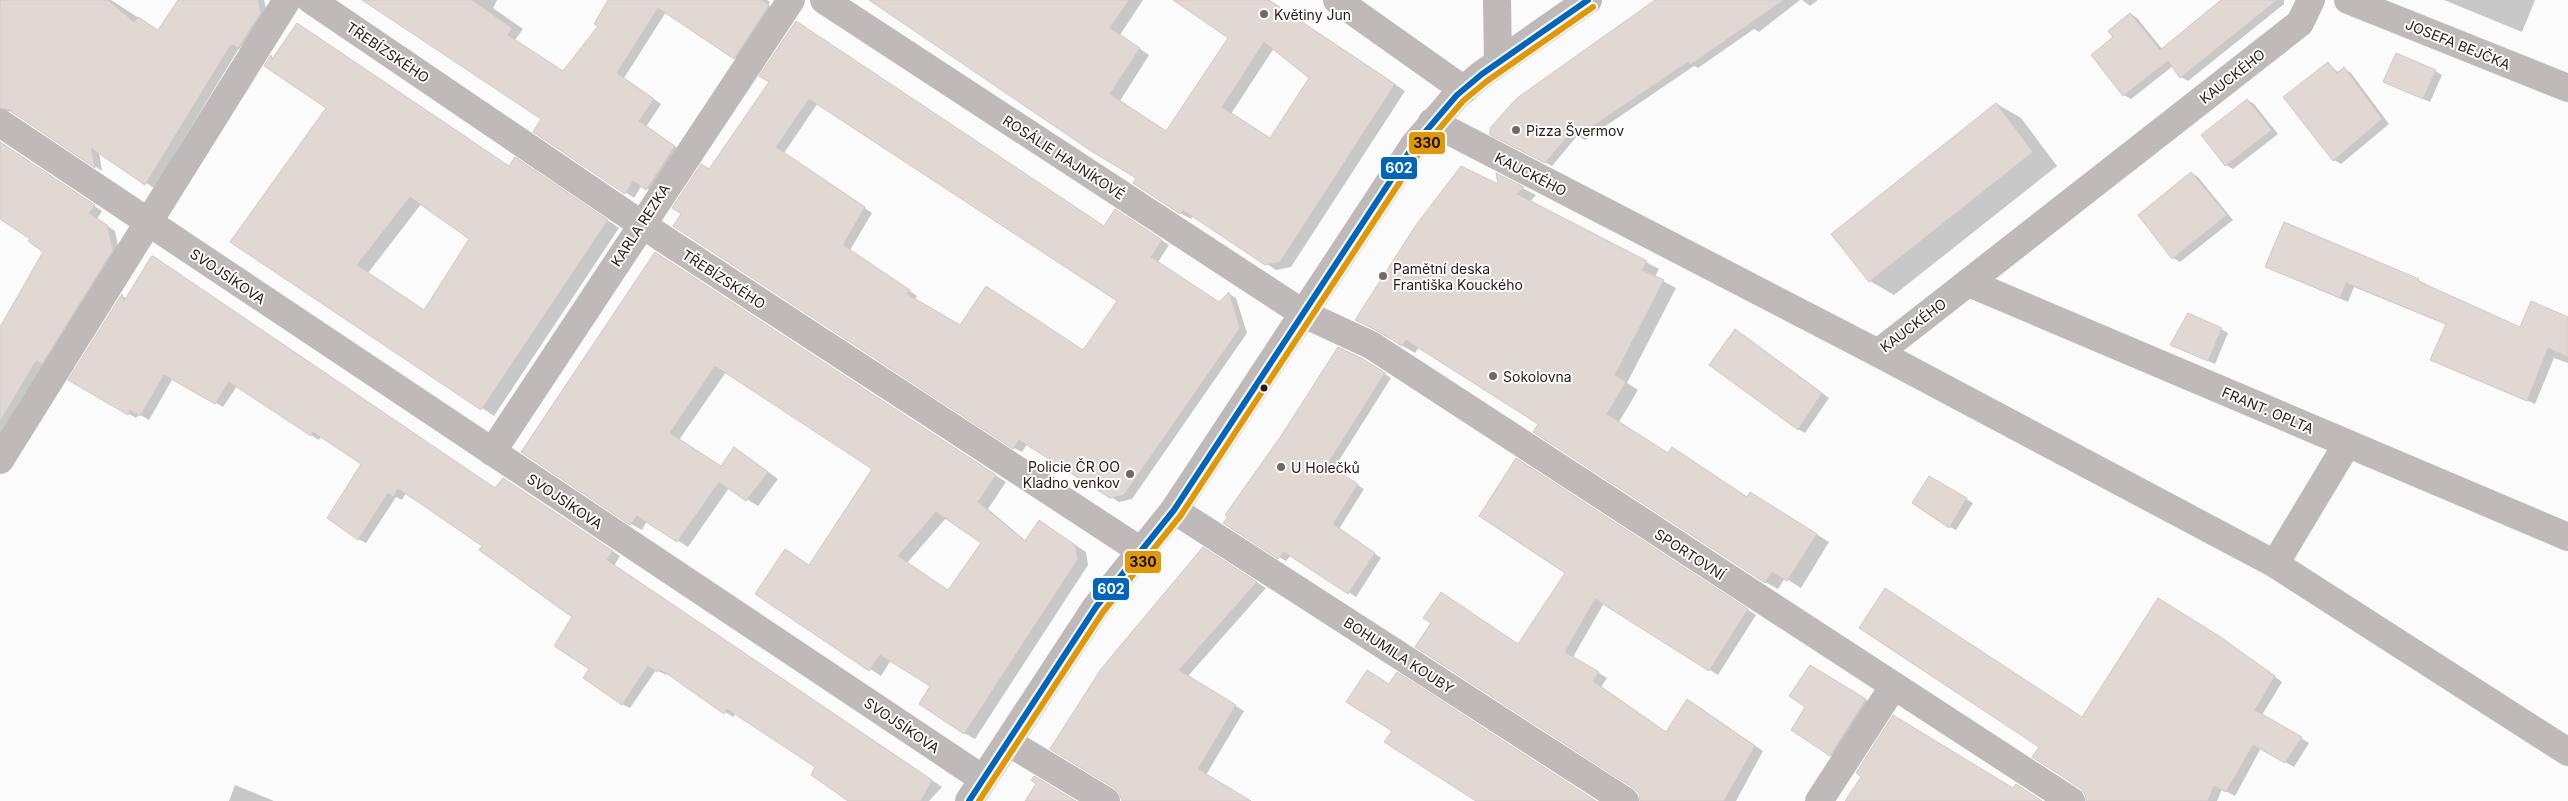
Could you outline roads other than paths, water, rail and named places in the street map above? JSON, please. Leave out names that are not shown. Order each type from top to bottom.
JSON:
[{"type":"main road","points":[[976,790],[1096,607],[1174,510],[1414,145],[1432,122],[1464,90],[1498,62],[1588,0]]},
{"type":"street","points":[[0,460],[287,0]]},
{"type":"street","name":"TŘEBÍZSKÉHO","points":[[311,0],[641,224],[1141,551]]},
{"type":"street","name":"KARLA REZKA","points":[[492,452],[641,224],[791,0]]},
{"type":"street","name":"ROSÁLIE HAJNÍKOVÉ","points":[[824,0],[1304,314]]},
{"type":"street","points":[[1337,0],[1464,90]]},
{"type":"street","points":[[1496,0],[1498,62]]},
{"type":"street","name":"KAUCKÉHO","points":[[1432,122],[1878,353],[2300,23],[2311,0]]},
{"type":"street","name":"JOSEFA BEJČKA","points":[[2348,0],[2568,88]]},
{"type":"street","name":"SVOJSÍKOVA","points":[[0,123],[492,452],[976,790]]},
{"type":"street","name":"FRANT. OPLTA","points":[[1969,283],[2568,537]]},
{"type":"street","name":"SPORTOVNÍ","points":[[1304,314],[1371,346],[2071,801]]},
{"type":"street","points":[[1878,353],[2275,564],[2568,752]]},
{"type":"street","points":[[2275,564],[2347,444]]},
{"type":"street","name":"BOHUMILA KOUBY","points":[[1174,510],[1625,801]]},
{"type":"street","points":[[1819,801],[1893,687]]},
{"type":"street","points":[[1008,742],[1106,801]]},
{"type":"place","name":"Květiny Jun","points":[[1264,14]]},
{"type":"place","name":"Pizza Švermov","points":[[1516,130]]},
{"type":"place","name":"Pamětní deska Františka Kouckého","points":[[1383,276]]},
{"type":"place","name":"Sokolovna","points":[[1493,376]]},
{"type":"place","name":"U Holečků","points":[[1281,467]]},
{"type":"place","name":"Policie ČR OO Kladno venkov","points":[[1130,474]]}]
